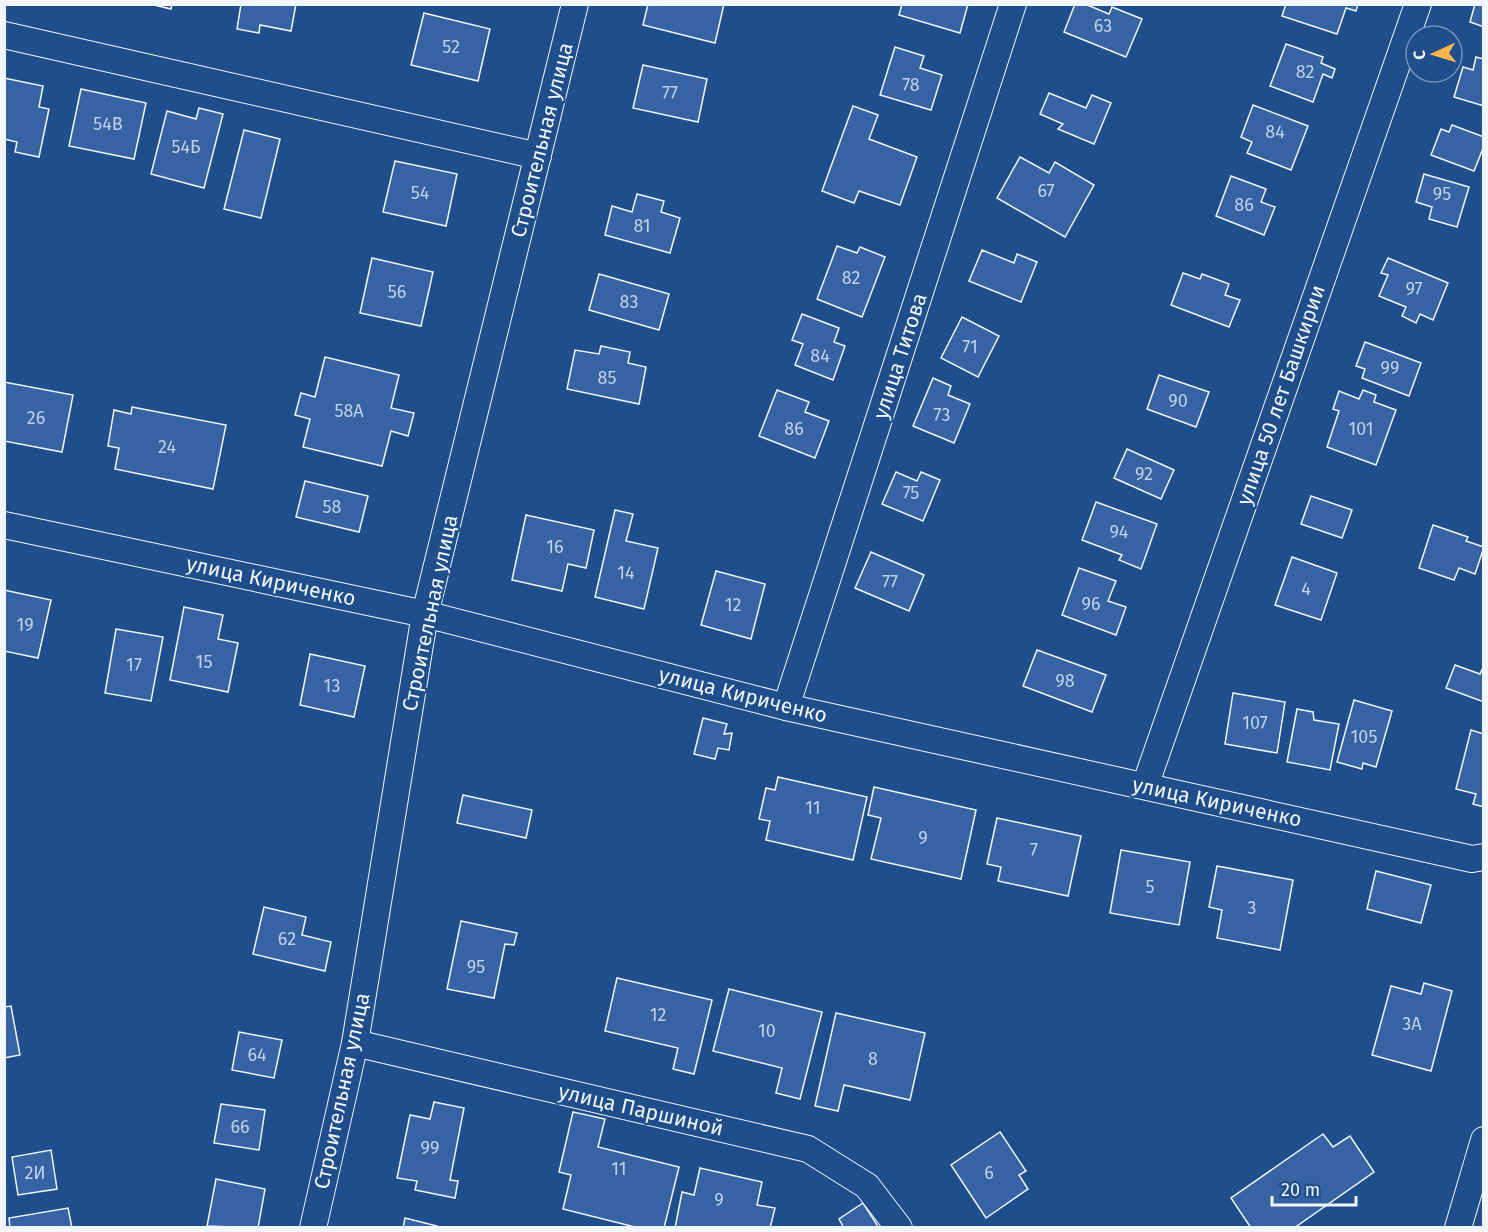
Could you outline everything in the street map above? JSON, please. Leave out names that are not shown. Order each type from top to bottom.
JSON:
[{"type":"street","name":"Строительная улица","points":[[313,1227],[355,1043],[425,614],[575,4]]},
{"type":"street","name":"улица Титова","points":[[786,707],[1013,4]]},
{"type":"street","name":"улица 50 лет Башкирии","points":[[1145,786],[1418,4]]},
{"type":"street","points":[[4,34],[538,156]]},
{"type":"street","name":"улица Кириченко","points":[[4,525],[425,614],[786,707],[1472,859],[1484,857]]},
{"type":"street","name":"улица Паршиной","points":[[355,1043],[808,1149],[867,1186],[899,1227]]},
{"type":"street","points":[[1458,1227],[1484,1140]]},
{"type":"building","points":[[150,4],[172,4],[171,9]]},
{"type":"building","points":[[241,4],[296,4],[291,31],[260,25],[259,33],[237,29]]},
{"type":"building","points":[[648,4],[724,4],[715,43],[643,25]]},
{"type":"building","points":[[902,4],[968,4],[960,33],[899,15]]},
{"type":"building","points":[[1075,4],[1085,4],[1109,14],[1112,7],[1142,19],[1126,57],[1064,32]]},
{"type":"building","points":[[1286,4],[1358,4],[1356,11],[1346,8],[1337,34],[1282,16]]},
{"type":"building","points":[[1475,4],[1484,4],[1484,27],[1470,22]]},
{"type":"building","points":[[424,13],[490,29],[478,81],[411,65]]},
{"type":"building","points":[[1286,44],[1323,57],[1321,63],[1335,69],[1332,78],[1323,74],[1313,102],[1270,86]]},
{"type":"building","points":[[895,47],[924,56],[920,68],[942,75],[931,110],[880,95]]},
{"type":"building","points":[[1476,57],[1484,59],[1484,106],[1454,97],[1458,84],[1464,84],[1464,67],[1473,70]]},
{"type":"building","points":[[643,65],[707,79],[698,122],[633,108]]},
{"type":"building","points":[[4,78],[43,86],[39,107],[49,109],[39,157],[15,152],[17,142],[4,139]]},
{"type":"building","points":[[81,89],[146,103],[134,159],[69,146]]},
{"type":"building","points":[[1049,93],[1086,108],[1092,95],[1111,103],[1094,144],[1058,129],[1063,124],[1040,114]]},
{"type":"building","points":[[1253,105],[1308,126],[1291,170],[1247,153],[1252,142],[1241,137]]},
{"type":"building","points":[[853,106],[878,115],[869,139],[917,157],[900,205],[859,191],[854,203],[822,191]]},
{"type":"building","points":[[199,108],[223,114],[204,188],[151,174],[167,111],[196,119]]},
{"type":"building","points":[[1452,125],[1484,137],[1484,146],[1474,171],[1431,155],[1441,129],[1449,132]]},
{"type":"building","points":[[244,130],[280,139],[261,218],[224,209]]},
{"type":"building","points":[[1020,157],[1049,173],[1055,162],[1094,185],[1065,237],[997,198]]},
{"type":"building","points":[[395,161],[457,174],[446,226],[383,212]]},
{"type":"building","points":[[1424,174],[1469,187],[1457,227],[1429,219],[1432,207],[1416,202]]},
{"type":"building","points":[[1231,176],[1266,189],[1261,202],[1275,207],[1264,235],[1216,216]]},
{"type":"building","points":[[637,194],[664,201],[661,212],[680,218],[670,253],[605,235],[612,206],[632,212]]},
{"type":"building","points":[[837,246],[857,253],[860,247],[885,257],[862,317],[817,299]]},
{"type":"building","points":[[982,250],[1014,263],[1017,254],[1037,262],[1021,302],[969,281]]},
{"type":"building","points":[[372,258],[433,272],[421,326],[360,313]]},
{"type":"building","points":[[1388,258],[1448,283],[1433,320],[1420,314],[1416,323],[1402,316],[1406,307],[1379,296],[1388,275],[1381,273]]},
{"type":"building","points":[[1183,273],[1200,279],[1202,274],[1229,284],[1225,295],[1240,300],[1229,327],[1171,305]]},
{"type":"building","points":[[599,274],[669,294],[659,330],[589,310]]},
{"type":"building","points":[[802,314],[839,328],[834,342],[845,346],[833,380],[795,365],[803,344],[792,340]]},
{"type":"building","points":[[962,317],[999,336],[978,377],[941,358]]},
{"type":"building","points":[[1365,342],[1421,363],[1409,396],[1362,378],[1365,369],[1356,366]]},
{"type":"building","points":[[601,346],[630,352],[628,363],[646,367],[639,404],[567,389],[575,350],[599,354]]},
{"type":"building","points":[[325,357],[399,375],[391,408],[414,413],[408,436],[391,431],[382,466],[303,447],[310,419],[295,415],[301,393],[315,397]]},
{"type":"building","points":[[1159,375],[1209,392],[1196,427],[1147,409]]},
{"type":"building","points":[[933,378],[951,386],[948,395],[970,404],[954,443],[913,426]]},
{"type":"building","points":[[4,382],[73,395],[62,452],[4,441]]},
{"type":"building","points":[[777,390],[809,402],[805,412],[829,421],[815,458],[759,436]]},
{"type":"building","points":[[1363,390],[1376,395],[1374,402],[1396,410],[1376,465],[1327,447],[1339,411],[1333,409],[1339,391],[1359,399]]},
{"type":"building","points":[[132,407],[226,425],[213,489],[115,469],[119,448],[108,446],[114,410],[131,414]]},
{"type":"building","points":[[1127,449],[1174,470],[1161,499],[1114,478]]},
{"type":"building","points":[[896,472],[917,481],[921,472],[940,480],[923,521],[882,504]]},
{"type":"building","points":[[305,481],[368,496],[359,532],[296,517]]},
{"type":"building","points":[[1311,496],[1352,510],[1342,538],[1301,524]]},
{"type":"building","points":[[1096,502],[1157,524],[1141,569],[1119,560],[1122,555],[1082,540]]},
{"type":"building","points":[[615,510],[633,514],[626,541],[658,548],[644,609],[595,597]]},
{"type":"building","points":[[526,515],[594,530],[586,568],[568,564],[562,591],[512,580]]},
{"type":"building","points":[[1433,525],[1468,537],[1466,541],[1484,547],[1475,574],[1459,568],[1454,580],[1419,568]]},
{"type":"building","points":[[871,552],[924,575],[909,611],[855,588]]},
{"type":"building","points":[[1292,557],[1337,573],[1321,620],[1275,605]]},
{"type":"building","points":[[1079,568],[1116,581],[1108,601],[1126,607],[1116,635],[1062,615]]},
{"type":"building","points":[[716,571],[765,584],[751,639],[701,625]]},
{"type":"building","points":[[4,590],[51,600],[38,658],[4,651]]},
{"type":"building","points":[[184,607],[223,615],[218,639],[238,643],[228,692],[170,680]]},
{"type":"building","points":[[116,629],[163,637],[151,701],[105,693]]},
{"type":"building","points":[[1037,650],[1106,675],[1092,712],[1023,686]]},
{"type":"building","points":[[310,654],[365,666],[354,717],[300,705]]},
{"type":"building","points":[[1455,665],[1480,674],[1484,665],[1484,702],[1446,688]]},
{"type":"building","points":[[1233,693],[1285,702],[1277,753],[1225,744]]},
{"type":"building","points":[[1354,700],[1392,711],[1376,767],[1363,763],[1362,769],[1337,762]]},
{"type":"building","points":[[1297,709],[1313,712],[1314,720],[1339,724],[1330,770],[1287,762]]},
{"type":"building","points":[[703,718],[727,724],[724,734],[732,733],[729,750],[718,748],[715,759],[694,754]]},
{"type":"building","points":[[1471,730],[1484,734],[1484,807],[1473,804],[1476,794],[1456,789]]},
{"type":"building","points":[[778,777],[867,797],[853,860],[766,840],[770,821],[759,819],[766,788],[775,790]]},
{"type":"building","points":[[874,787],[976,810],[961,879],[871,859],[881,818],[868,815]]},
{"type":"building","points":[[463,795],[532,810],[526,838],[457,823]]},
{"type":"building","points":[[997,818],[1081,836],[1068,896],[998,881],[1001,867],[987,864]]},
{"type":"building","points":[[1121,850],[1190,862],[1179,925],[1110,913]]},
{"type":"building","points":[[1217,866],[1293,880],[1280,950],[1217,938],[1222,910],[1209,907]]},
{"type":"building","points":[[1376,871],[1431,885],[1421,923],[1367,909]]},
{"type":"building","points":[[264,907],[306,917],[302,935],[331,942],[325,971],[253,954]]},
{"type":"building","points":[[461,921],[517,933],[514,945],[505,944],[494,998],[447,989]]},
{"type":"building","points":[[617,978],[712,1000],[694,1074],[673,1069],[678,1048],[605,1031]]},
{"type":"building","points":[[1424,983],[1452,991],[1431,1071],[1372,1055],[1391,986],[1421,994]]},
{"type":"building","points":[[729,989],[822,1012],[800,1099],[776,1093],[782,1068],[713,1051]]},
{"type":"building","points":[[11,1006],[20,1055],[4,1058],[4,1007]]},
{"type":"building","points":[[836,1013],[925,1033],[910,1100],[844,1085],[838,1111],[815,1106]]},
{"type":"building","points":[[239,1032],[282,1040],[274,1078],[232,1070]]},
{"type":"building","points":[[434,1102],[464,1108],[450,1180],[458,1181],[455,1198],[415,1190],[417,1181],[397,1178],[410,1115],[430,1119]]},
{"type":"building","points":[[221,1104],[265,1110],[259,1150],[214,1143]]},
{"type":"building","points":[[573,1112],[605,1119],[598,1147],[679,1167],[664,1228],[639,1228],[563,1209],[571,1175],[559,1172]]},
{"type":"building","points":[[1000,1132],[1026,1171],[1019,1175],[1028,1189],[986,1218],[951,1165]]},
{"type":"building","points":[[1323,1134],[1333,1147],[1350,1136],[1374,1172],[1294,1228],[1251,1228],[1231,1198]]},
{"type":"building","points":[[51,1150],[57,1189],[18,1195],[12,1157]]},
{"type":"building","points":[[700,1168],[762,1182],[757,1205],[775,1208],[770,1228],[675,1228],[682,1192],[694,1195]]},
{"type":"building","points":[[216,1179],[265,1189],[258,1228],[207,1226]]},
{"type":"building","points":[[863,1203],[879,1228],[844,1228],[839,1219]]},
{"type":"building","points":[[68,1208],[72,1228],[10,1228],[9,1218]]},
{"type":"building","points":[[405,1218],[437,1226],[437,1228],[403,1228]]}]
